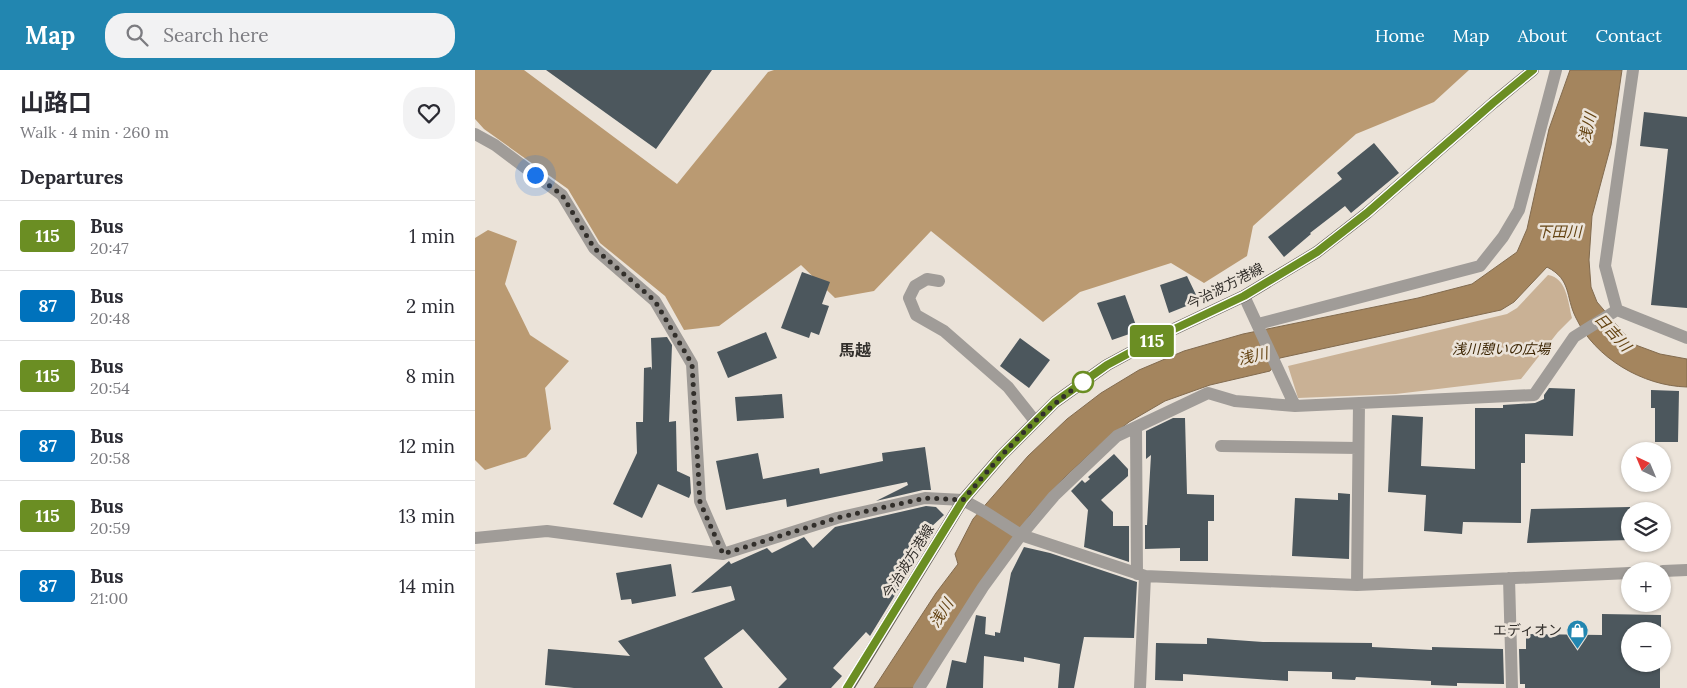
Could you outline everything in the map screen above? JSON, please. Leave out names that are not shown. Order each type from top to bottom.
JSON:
[{"type":"main road","name":"今治波方港線","points":[[847,688],[963,500],[1002,455],[1055,402],[1107,365],[1170,331],[1244,296],[1317,252],[1367,213],[1533,70]]},
{"type":"street","points":[[1258,324],[1480,266],[1503,238],[1519,210],[1556,70]]},
{"type":"street","points":[[1616,310],[1605,266],[1633,70]]},
{"type":"street","points":[[475,134],[495,144],[562,195],[594,248],[655,301],[692,364],[700,502],[723,554]]},
{"type":"street","points":[[939,281],[927,279],[915,286],[909,298],[916,315],[944,331],[1008,387],[1035,421]]},
{"type":"street","points":[[1244,296],[1295,406]]},
{"type":"street","points":[[919,688],[983,587],[1021,535],[1054,496],[1117,436],[1208,393],[1235,401],[1295,406],[1534,395],[1573,337],[1616,310]]},
{"type":"street","points":[[1616,310],[1687,338]]},
{"type":"street","points":[[1357,585],[1359,403]]},
{"type":"street","points":[[1136,427],[1141,575],[1140,688]]},
{"type":"street","points":[[1221,446],[1359,448]]},
{"type":"street","points":[[475,538],[547,531],[723,554],[837,518],[925,498],[963,500],[1021,535],[1141,575],[1357,585],[1621,573]]},
{"type":"street","points":[[1671,571],[1687,570]]},
{"type":"street","points":[[1509,578],[1512,688]]},
{"type":"green space","name":"浅川憩いの広場","points":[[1548,275],[1554,277],[1563,286],[1568,298],[1572,318],[1558,332],[1521,379],[1396,394],[1298,398],[1288,366],[1507,314],[1517,308]]},
{"type":"shaded area","points":[[475,70],[524,70],[677,184],[768,72],[774,70],[1469,70],[1434,102],[1356,134],[1253,226],[1247,256],[1204,283],[1171,263],[1080,292],[1043,322],[931,231],[874,291],[835,298],[801,265],[719,326],[684,330],[665,296],[600,243],[568,189],[484,129],[475,119]]},
{"type":"shaded area","points":[[488,230],[517,241],[505,284],[530,335],[569,361],[545,388],[551,429],[526,457],[485,470],[475,460],[475,238]]},
{"type":"water","points":[[1570,70],[1622,70],[1611,145],[1592,216],[1589,260],[1591,287],[1597,302],[1633,344],[1660,354],[1687,359],[1687,387],[1670,385],[1638,375],[1622,367],[1595,346],[1576,318],[1567,289],[1561,277],[1547,267],[1514,302],[1501,310],[1280,358],[1270,371],[1210,385],[1165,401],[1129,422],[1094,450],[1064,478],[1030,515],[914,688],[874,688],[936,593],[958,564],[955,554],[973,519],[1028,456],[1067,419],[1101,393],[1139,370],[1184,351],[1243,334],[1418,298],[1472,284],[1517,252],[1527,229],[1549,129]]},
{"type":"building","points":[[546,70],[712,70],[656,149]]},
{"type":"building","points":[[1644,112],[1687,117],[1687,308],[1651,305],[1668,149],[1640,146]]},
{"type":"building","points":[[1374,143],[1399,173],[1351,213],[1345,206],[1310,233],[1284,257],[1268,237],[1342,179],[1337,173]]},
{"type":"building","points":[[802,272],[830,282],[822,304],[829,306],[819,335],[811,332],[809,338],[781,328]]},
{"type":"building","points":[[1187,276],[1199,301],[1169,313],[1160,285]]},
{"type":"building","points":[[1125,295],[1138,331],[1112,340],[1097,303]]},
{"type":"building","points":[[766,332],[777,358],[728,378],[717,352]]},
{"type":"building","points":[[667,337],[672,345],[669,422],[676,421],[677,471],[690,477],[691,493],[689,498],[658,484],[642,518],[613,504],[637,453],[636,422],[643,422],[644,368],[651,367],[652,370],[651,338]]},
{"type":"building","points":[[1020,338],[1050,360],[1029,388],[1000,366]]},
{"type":"building","points":[[1549,388],[1575,389],[1573,436],[1525,434],[1525,463],[1521,463],[1521,523],[1463,522],[1462,534],[1424,531],[1426,495],[1388,492],[1392,415],[1423,417],[1421,466],[1475,469],[1475,408],[1503,408],[1503,405],[1535,403],[1544,399],[1544,395]]},
{"type":"building","points":[[1651,390],[1679,391],[1678,442],[1655,442],[1655,408],[1651,408]]},
{"type":"building","points":[[782,394],[784,418],[737,421],[735,397]]},
{"type":"building","points":[[1173,418],[1185,418],[1187,494],[1214,495],[1214,521],[1208,521],[1208,561],[1180,561],[1180,548],[1145,549],[1145,525],[1147,525],[1151,455],[1146,459],[1146,431]]},
{"type":"building","points":[[925,447],[931,490],[923,490],[876,501],[908,485],[907,482],[787,507],[786,499],[726,510],[716,461],[758,453],[763,479],[819,468],[820,474],[883,461],[882,453]]},
{"type":"building","points":[[1114,454],[1128,469],[1128,476],[1101,500],[1113,512],[1113,526],[1129,526],[1129,562],[1084,547],[1088,510],[1071,491],[1082,480],[1085,483],[1090,479],[1088,477]]},
{"type":"building","points":[[1338,493],[1350,494],[1349,559],[1292,556],[1295,498],[1338,500]]},
{"type":"building","points":[[926,506],[936,507],[944,515],[915,542],[922,551],[870,636],[866,632],[833,668],[842,676],[831,688],[778,688],[787,679],[743,629],[704,658],[723,688],[574,688],[545,685],[548,649],[630,656],[618,641],[735,600],[731,586],[691,593],[729,561],[731,564],[767,548],[772,553],[804,537],[813,548],[835,527]]},
{"type":"building","points":[[1621,507],[1621,540],[1527,543],[1531,509]]},
{"type":"building","points":[[1024,547],[1050,553],[1137,582],[1134,638],[1084,637],[1074,688],[1058,688],[1060,664],[1024,657],[1024,662],[984,656],[983,688],[946,688],[952,660],[966,663],[976,615],[986,617],[985,634],[995,636],[995,632],[1000,633],[1011,573]]},
{"type":"building","points":[[671,564],[676,596],[632,604],[631,599],[621,600],[616,573]]},
{"type":"building","name":"エディオン","points":[[1602,614],[1661,615],[1661,622],[1621,622],[1621,672],[1660,672],[1660,688],[1525,688],[1525,684],[1520,684],[1519,649],[1526,649],[1526,634],[1602,635]]},
{"type":"building","points":[[1207,638],[1263,642],[1372,643],[1372,647],[1432,650],[1432,647],[1503,649],[1504,684],[1457,683],[1457,686],[1431,685],[1431,681],[1356,677],[1355,680],[1332,679],[1332,672],[1288,671],[1288,681],[1183,674],[1183,681],[1155,680],[1156,643],[1207,644]]},
{"type":"bus line","name":"115","points":[[847,688],[963,500],[1002,455],[1055,402],[1107,365],[1170,331],[1244,296],[1317,252],[1367,213],[1533,70]]},
{"type":"place","name":"エディオン","points":[[1578,649]]},
{"type":"district","name":"馬越","points":[[855,350]]},
{"type":"route","points":[[535,175],[562,195],[594,248],[655,301],[692,364],[700,502],[723,554],[837,518],[925,498],[963,500],[1002,455],[1045,411],[1083,382]]},
{"type":"water label","name":"浅川","points":[[1587,128]]},
{"type":"water label","name":"下田川","points":[[1559,231]]},
{"type":"water label","name":"日吉川","points":[[1613,332]]},
{"type":"water label","name":"浅川","points":[[1253,356]]},
{"type":"water label","name":"浅川","points":[[941,613]]}]
